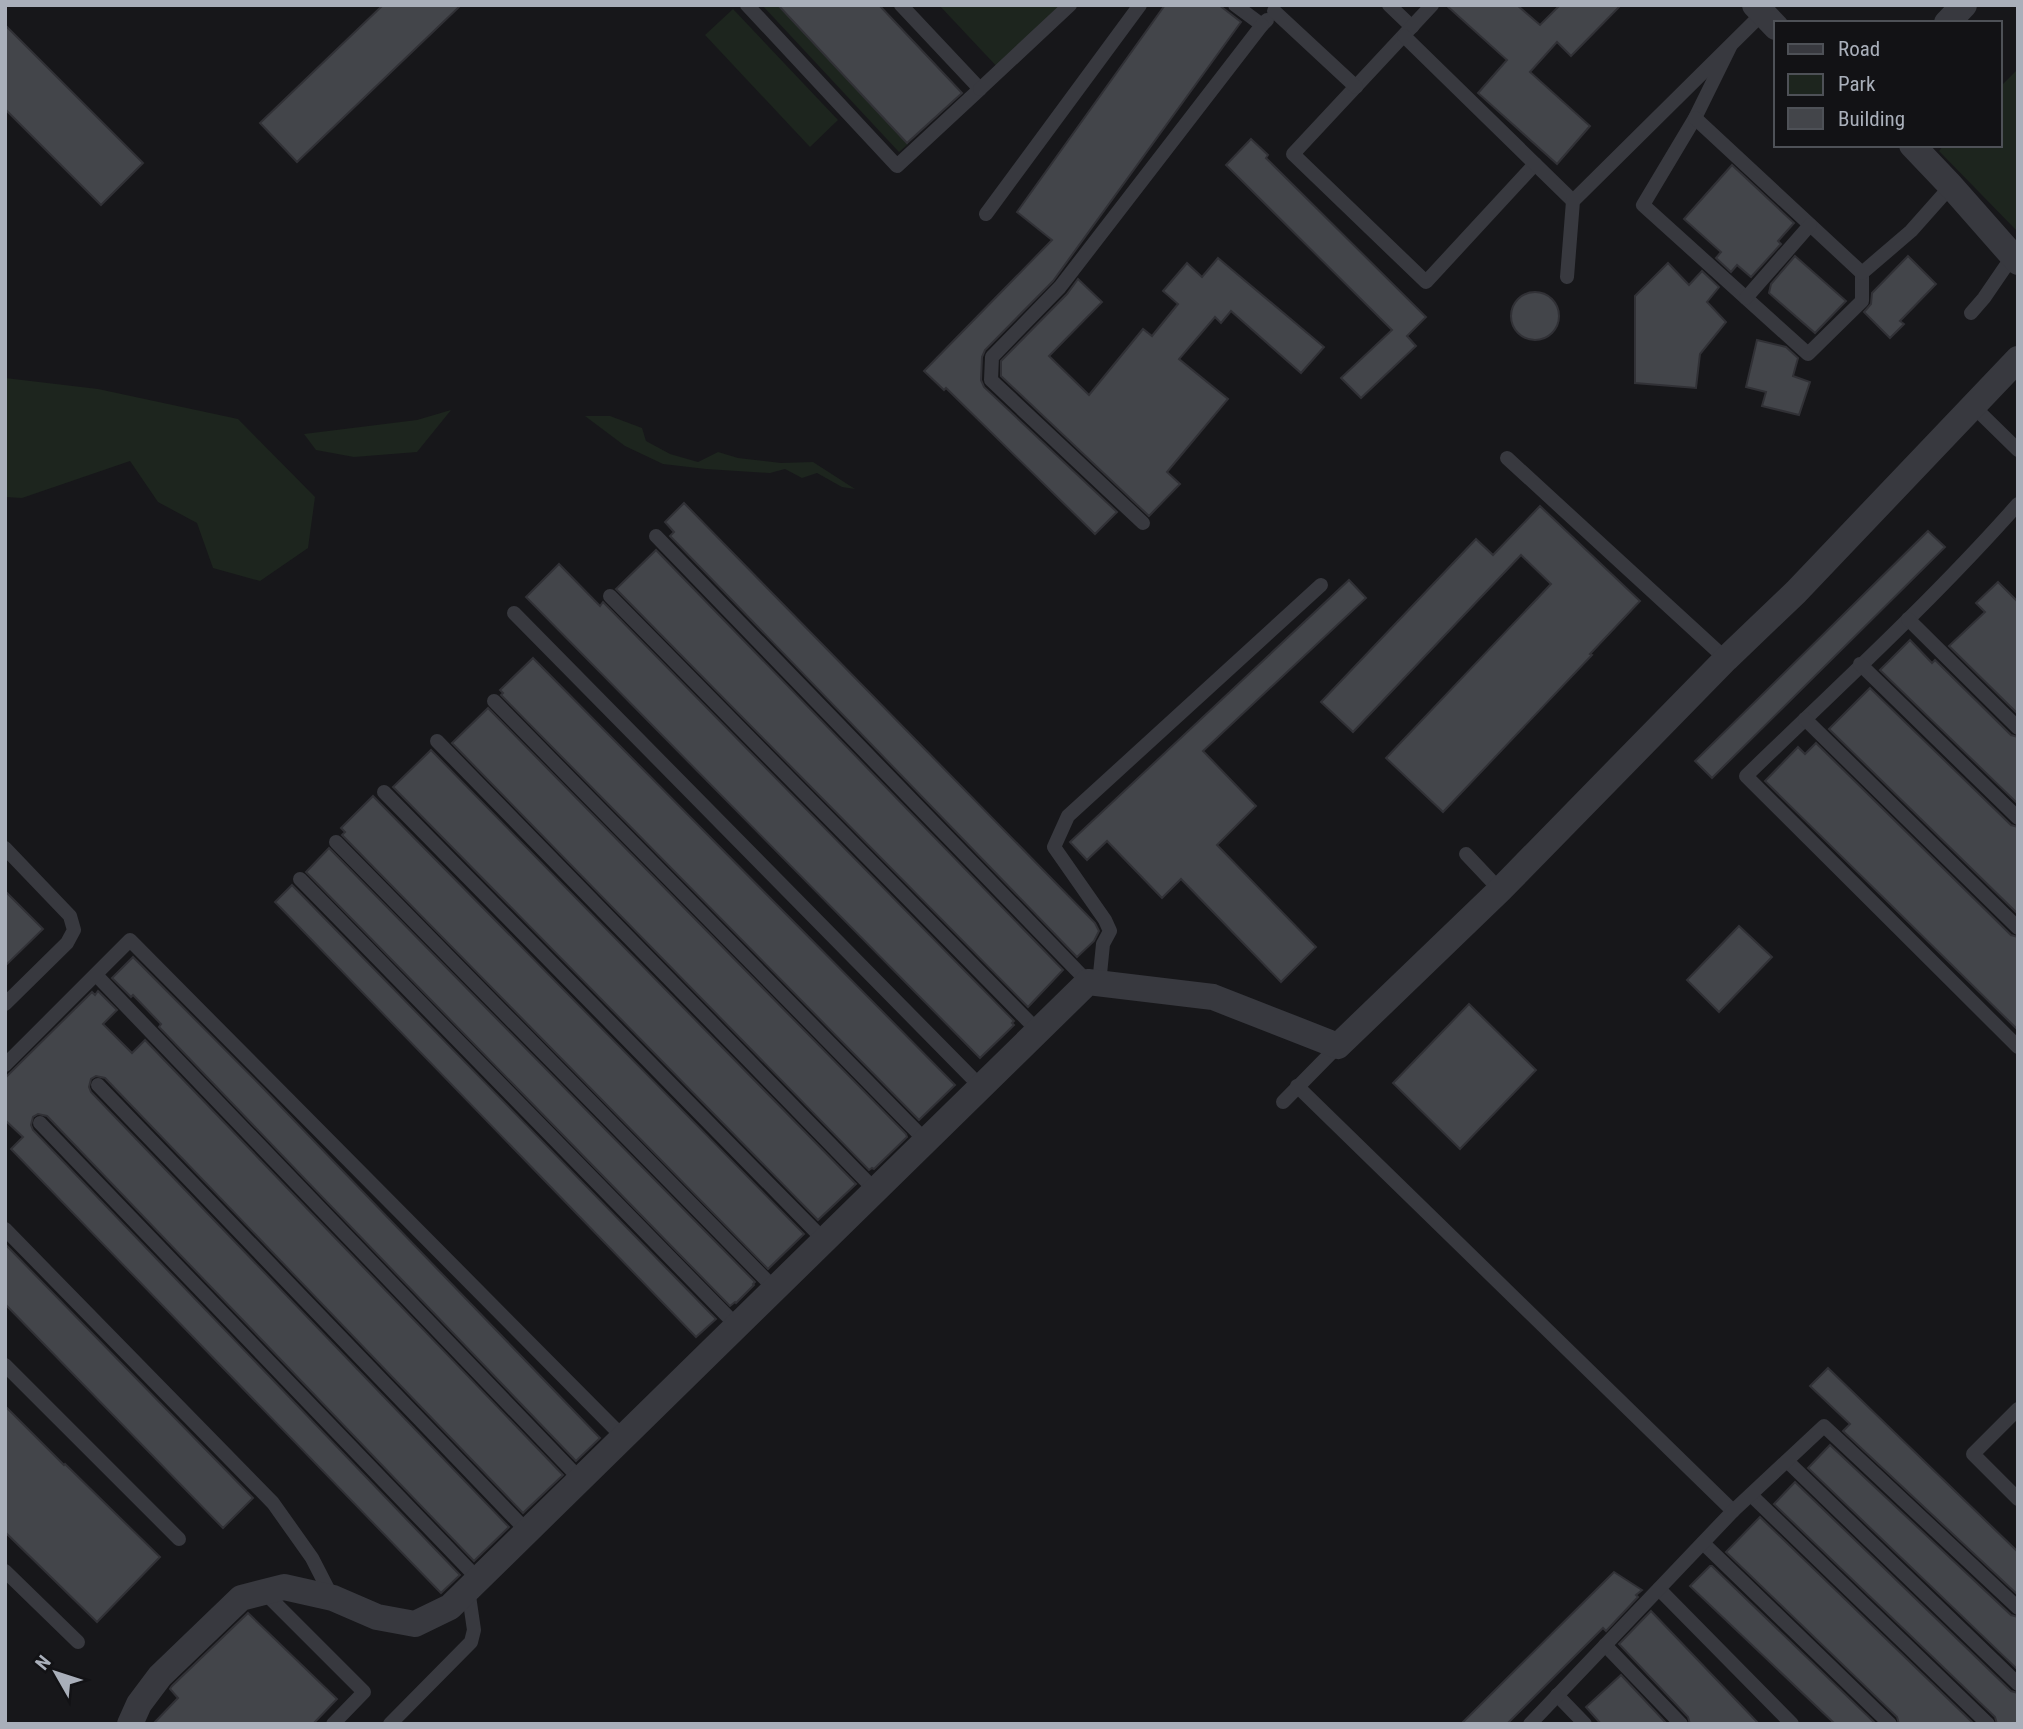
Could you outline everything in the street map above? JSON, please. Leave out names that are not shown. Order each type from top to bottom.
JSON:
[{"type":"street","points":[[1949,21],[1964,5]]},
{"type":"street","points":[[1915,147],[2015,260]]},
{"type":"street","points":[[130,1724],[139,1704],[160,1676],[241,1598],[284,1587],[333,1598],[377,1617],[415,1624],[450,1607],[1038,1031],[1093,983],[1213,997],[1338,1046],[1500,890],[1726,659],[1796,592],[2018,359]]},
{"type":"lane","points":[[747,5],[897,166],[1070,5]]},
{"type":"lane","points":[[901,5],[980,89]]},
{"type":"lane","points":[[986,214],[1140,5]]},
{"type":"lane","points":[[1235,5],[1262,25]]},
{"type":"lane","points":[[1389,5],[1408,31],[1573,201]]},
{"type":"lane","points":[[1432,5],[1293,154],[1426,282],[1535,164]]},
{"type":"lane","points":[[1143,523],[990,380],[992,358],[1060,287],[1277,8],[1356,87]]},
{"type":"lane","points":[[1567,277],[1573,201],[1765,15]]},
{"type":"lane","points":[[1695,118],[1862,273],[1862,301],[1808,354],[1643,205],[1695,118],[1730,47]]},
{"type":"lane","points":[[1862,273],[1911,231],[1951,186]]},
{"type":"lane","points":[[1746,298],[1810,225]]},
{"type":"lane","points":[[1971,313],[2015,260]]},
{"type":"lane","points":[[1972,405],[2018,450]]},
{"type":"lane","points":[[1507,458],[1726,659]]},
{"type":"lane","points":[[2018,504],[1982,545],[1746,776],[2018,1046]]},
{"type":"lane","points":[[656,536],[1093,983]]},
{"type":"lane","points":[[1093,983],[1103,944],[1110,932],[1105,920],[1054,847],[1068,816],[1321,585]]},
{"type":"lane","points":[[610,596],[1038,1031]]},
{"type":"lane","points":[[514,613],[981,1087]]},
{"type":"lane","points":[[1908,619],[2018,728]]},
{"type":"lane","points":[[1860,664],[2018,818]]},
{"type":"lane","points":[[494,701],[926,1141]]},
{"type":"lane","points":[[1805,719],[2018,928]]},
{"type":"lane","points":[[437,741],[875,1190]]},
{"type":"lane","points":[[384,792],[824,1240]]},
{"type":"lane","points":[[336,842],[775,1289]]},
{"type":"lane","points":[[5,848],[70,916],[74,930],[67,943],[6,1001]]},
{"type":"lane","points":[[1466,854],[1500,890]]},
{"type":"lane","points":[[300,878],[737,1326]]},
{"type":"lane","points":[[5,1065],[130,940],[623,1437]]},
{"type":"lane","points":[[100,979],[580,1479]]},
{"type":"lane","points":[[1283,1102],[1338,1046]]},
{"type":"lane","points":[[98,1085],[527,1531]]},
{"type":"lane","points":[[1297,1086],[1733,1511]]},
{"type":"lane","points":[[40,1124],[473,1584],[474,1630],[471,1642],[390,1724]]},
{"type":"lane","points":[[5,1229],[273,1503],[312,1558],[333,1598]]},
{"type":"lane","points":[[5,1365],[179,1539]]},
{"type":"lane","points":[[2018,1409],[1973,1454],[2018,1499]]},
{"type":"lane","points":[[1530,1724],[1733,1511],[1824,1426],[2018,1608]]},
{"type":"lane","points":[[1787,1461],[2018,1684]]},
{"type":"lane","points":[[1751,1496],[1988,1724]]},
{"type":"lane","points":[[1703,1543],[1890,1724]]},
{"type":"lane","points":[[5,1571],[78,1642]]},
{"type":"lane","points":[[1659,1588],[1792,1724]]},
{"type":"lane","points":[[264,1592],[364,1692],[333,1724]]},
{"type":"lane","points":[[1605,1645],[1681,1724]]},
{"type":"lane","points":[[1557,1695],[1585,1724]]},
{"type":"green space","points":[[762,5],[778,5],[908,144],[899,152]]},
{"type":"green space","points":[[939,5],[1070,5],[1001,71]]},
{"type":"green space","points":[[733,9],[838,120],[810,147],[705,35]]},
{"type":"green space","points":[[2018,69],[2018,232],[1939,151],[1942,147],[2002,147],[2002,85]]},
{"type":"green space","points":[[5,378],[98,389],[238,419],[315,497],[308,548],[260,581],[213,568],[197,523],[158,502],[130,461],[22,498],[5,497]]},
{"type":"green space","points":[[451,410],[417,452],[354,457],[316,450],[304,434],[417,420]]},
{"type":"green space","points":[[585,416],[610,416],[642,428],[646,441],[670,454],[698,462],[718,452],[738,458],[781,463],[813,462],[855,489],[842,487],[817,473],[802,478],[785,469],[770,473],[663,464],[625,446]]},
{"type":"building","points":[[383,5],[461,5],[297,162],[260,123]]},
{"type":"building","points":[[778,5],[879,5],[962,93],[907,143]]},
{"type":"building","points":[[1165,5],[1219,5],[1241,22],[1053,281],[985,350],[982,357],[981,380],[984,387],[1117,512],[1095,534],[946,388],[944,390],[924,371],[1052,240],[1017,212]]},
{"type":"building","points":[[1446,5],[1517,5],[1540,25],[1560,5],[1621,5],[1571,56],[1557,42],[1530,72],[1590,126],[1557,164],[1478,93],[1507,60]]},
{"type":"building","points":[[5,25],[143,163],[101,205],[5,109]]},
{"type":"building","points":[[1251,139],[1268,155],[1266,158],[1426,317],[1407,336],[1416,346],[1361,398],[1341,378],[1392,330],[1226,165]]},
{"type":"building","points":[[1732,165],[1794,223],[1778,241],[1781,244],[1751,277],[1737,265],[1731,272],[1716,258],[1721,252],[1684,219]]},
{"type":"building","points":[[1795,256],[1846,301],[1815,333],[1769,293],[1771,284]]},
{"type":"building","points":[[1908,256],[1936,284],[1900,321],[1904,324],[1890,338],[1864,312],[1871,304],[1872,293]]},
{"type":"building","points":[[1218,258],[1324,347],[1301,373],[1231,311],[1221,323],[1215,317],[1179,359],[1228,399],[1167,472],[1180,484],[1149,516],[1001,376],[1001,361],[1067,294],[1078,279],[1102,302],[1049,356],[1089,395],[1143,329],[1152,336],[1178,304],[1163,291],[1187,263],[1202,277]]},
{"type":"building","points":[[1668,263],[1689,285],[1702,271],[1719,287],[1707,302],[1726,322],[1700,354],[1696,388],[1635,383],[1635,296]]},
{"type":"building","points":[[1535,292],[1552,299],[1559,316],[1552,333],[1535,340],[1518,333],[1511,316],[1518,299]]},
{"type":"building","points":[[1757,340],[1786,347],[1798,358],[1793,376],[1810,382],[1799,415],[1762,406],[1766,392],[1746,387]]},
{"type":"building","points":[[684,503],[1095,923],[1099,931],[1094,941],[1077,957],[670,536],[674,532],[665,522]]},
{"type":"building","points":[[1540,506],[1640,601],[1443,812],[1386,758],[1551,584],[1521,555],[1353,732],[1321,702],[1476,539],[1493,555]]},
{"type":"building","points":[[1928,531],[1945,547],[1712,778],[1695,761]]},
{"type":"building","points":[[656,550],[1063,970],[1028,1007],[616,589]]},
{"type":"building","points":[[559,564],[600,606],[603,602],[1014,1021],[1014,1025],[980,1058],[526,597]]},
{"type":"building","points":[[1349,580],[1366,598],[1203,751],[1256,806],[1217,845],[1316,947],[1281,982],[1181,879],[1162,898],[1107,841],[1087,860],[1070,842]]},
{"type":"building","points":[[1998,582],[2018,602],[2018,714],[1949,646],[1985,612],[1976,603]]},
{"type":"building","points":[[1910,640],[1932,663],[1935,660],[2011,735],[2018,737],[2018,804],[1880,670]]},
{"type":"building","points":[[533,658],[955,1085],[919,1120],[501,695],[503,693],[500,690]]},
{"type":"building","points":[[1870,688],[2011,825],[2018,827],[2018,914],[1829,729]]},
{"type":"building","points":[[488,708],[906,1134],[907,1137],[874,1169],[869,1170],[452,743]]},
{"type":"building","points":[[1816,743],[2011,935],[2018,937],[2018,1030],[1765,781],[1798,747],[1805,754]]},
{"type":"building","points":[[431,750],[856,1184],[818,1220],[393,787]]},
{"type":"building","points":[[373,796],[804,1234],[768,1269],[342,835],[345,832],[341,828]]},
{"type":"building","points":[[329,848],[755,1282],[736,1303],[730,1306],[306,872]]},
{"type":"building","points":[[292,885],[716,1319],[696,1337],[275,902]]},
{"type":"building","points":[[5,891],[43,929],[5,966]]},
{"type":"building","points":[[1739,926],[1772,957],[1719,1012],[1687,980]]},
{"type":"building","points":[[133,957],[600,1438],[576,1461],[159,1027],[161,1024],[112,978]]},
{"type":"building","points":[[98,991],[117,1010],[103,1024],[132,1053],[145,1040],[563,1475],[523,1513],[105,1078],[96,1076],[91,1079],[91,1092],[509,1527],[474,1561],[47,1116],[38,1114],[33,1117],[33,1130],[460,1575],[441,1593],[11,1149],[23,1137],[5,1120],[5,1078],[92,992],[95,995]]},
{"type":"building","points":[[1469,1004],[1536,1070],[1460,1149],[1393,1083]]},
{"type":"building","points":[[5,1244],[253,1498],[223,1528],[5,1304]]},
{"type":"building","points":[[1828,1368],[2018,1552],[2018,1595],[1843,1431],[1850,1424],[1810,1386]]},
{"type":"building","points":[[5,1406],[160,1557],[97,1622],[5,1532]]},
{"type":"building","points":[[1830,1445],[2011,1615],[2018,1617],[2018,1670],[1808,1468]]},
{"type":"building","points":[[1795,1482],[2011,1691],[2018,1693],[2018,1724],[1997,1724],[1995,1717],[1774,1504]]},
{"type":"building","points":[[1760,1517],[1974,1724],[1899,1724],[1897,1717],[1726,1552]]},
{"type":"building","points":[[1710,1566],[1876,1724],[1835,1724],[1690,1586]]},
{"type":"building","points":[[1614,1572],[1642,1590],[1606,1631],[1603,1628],[1507,1724],[1461,1724]]},
{"type":"building","points":[[1651,1611],[1759,1724],[1690,1724],[1688,1717],[1619,1644]]},
{"type":"building","points":[[248,1613],[337,1699],[313,1724],[153,1724],[178,1698],[170,1689],[172,1686]]},
{"type":"building","points":[[1621,1675],[1667,1724],[1601,1724],[1586,1707]]}]
